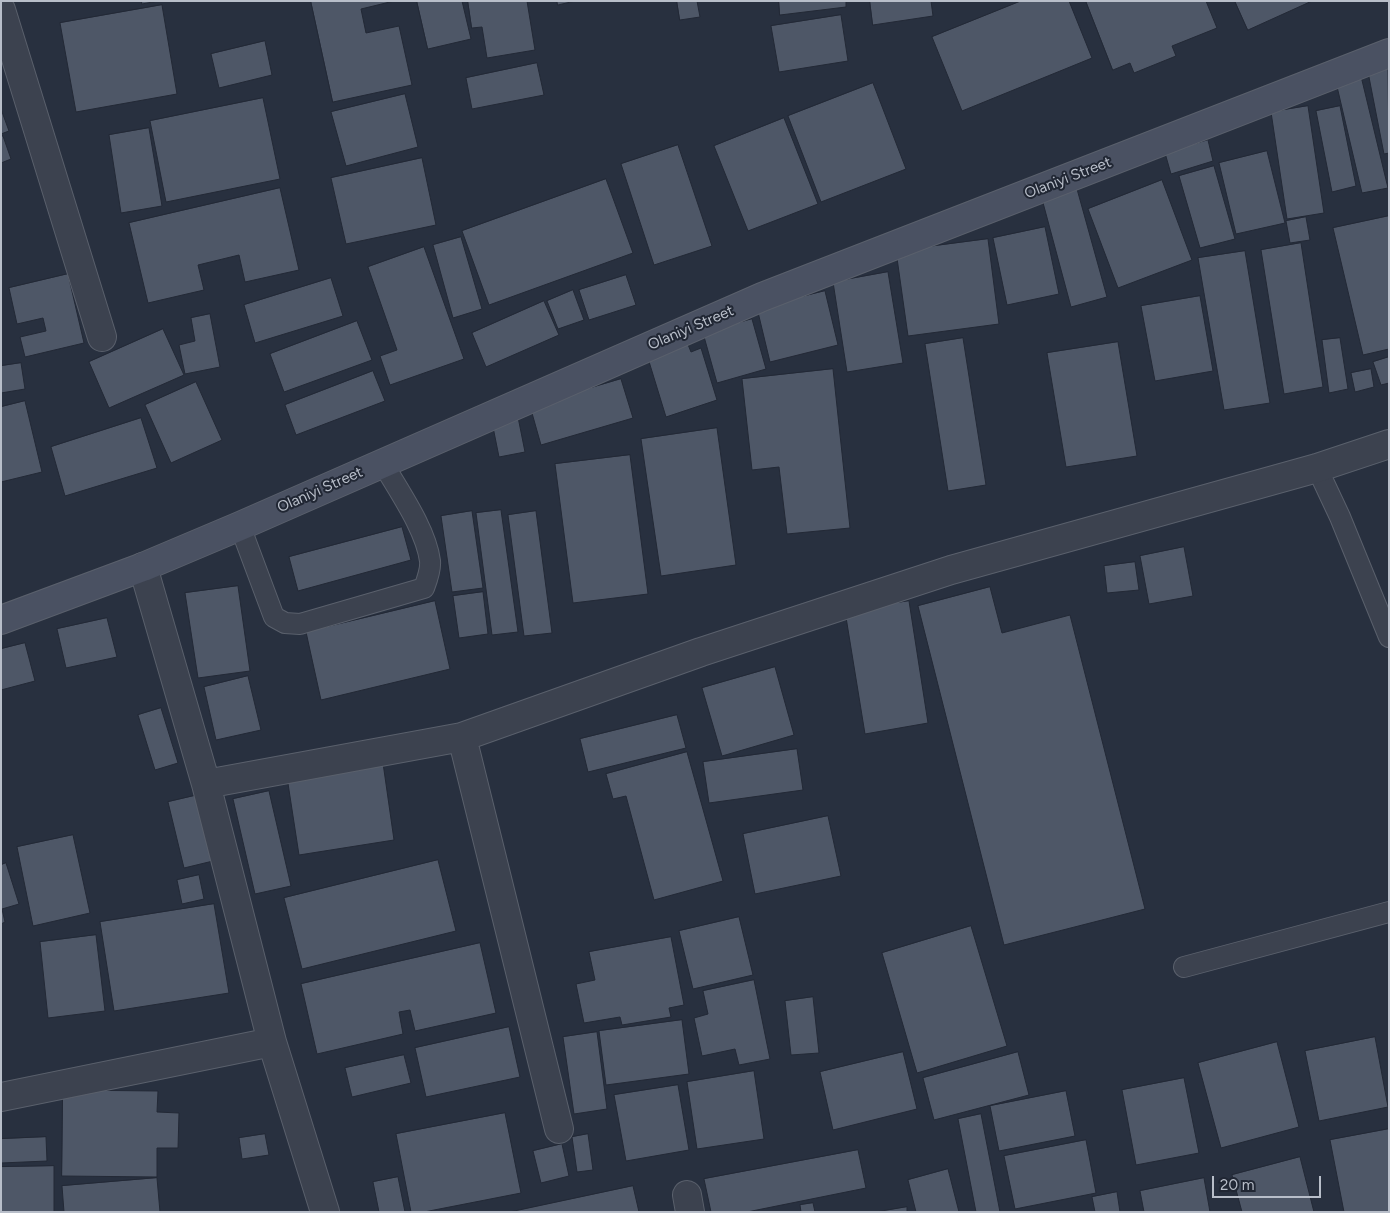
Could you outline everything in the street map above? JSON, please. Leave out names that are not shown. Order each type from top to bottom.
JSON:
[{"type":"street","points":[[1,3],[7,1]]},
{"type":"street","points":[[1,10],[102,337]]},
{"type":"street","name":"Olaniyi Street","points":[[1,620],[143,567],[240,526],[382,462],[762,297],[1389,53]]},
{"type":"street","points":[[206,784],[462,737],[701,652],[951,570],[1317,468],[1389,444]]},
{"type":"street","points":[[143,567],[206,784],[272,1042],[325,1212]]},
{"type":"street","points":[[462,737],[559,1129]]},
{"type":"street","points":[[1,1096],[272,1042]]},
{"type":"lane","points":[[240,526],[274,617],[285,623],[300,624],[424,588],[430,563],[426,547],[413,516],[382,462]]},
{"type":"lane","points":[[1317,468],[1340,517],[1389,637]]},
{"type":"lane","points":[[1184,968],[1389,912]]},
{"type":"building","points":[[142,1],[158,1],[142,4]]},
{"type":"building","points":[[311,1],[394,1],[361,9],[366,33],[399,26],[412,85],[333,102]]},
{"type":"building","points":[[417,1],[462,1],[471,39],[428,49]]},
{"type":"building","points":[[468,1],[527,1],[535,50],[487,58],[482,27],[472,28]]},
{"type":"building","points":[[557,1],[575,1],[558,5]]},
{"type":"building","points":[[677,1],[697,1],[700,17],[680,20]]},
{"type":"building","points":[[779,1],[846,1],[846,7],[780,15]]},
{"type":"building","points":[[870,1],[931,1],[933,16],[873,25]]},
{"type":"building","points":[[1021,1],[1069,1],[1092,58],[962,111],[932,37]]},
{"type":"building","points":[[1086,1],[1206,1],[1217,28],[1172,46],[1176,56],[1134,73],[1130,63],[1113,70]]},
{"type":"building","points":[[1235,1],[1312,1],[1248,30]]},
{"type":"building","points":[[162,5],[177,94],[76,112],[60,23]]},
{"type":"building","points":[[841,15],[848,61],[779,72],[771,26]]},
{"type":"building","points":[[265,41],[272,75],[219,88],[211,54]]},
{"type":"building","points":[[537,63],[544,95],[472,109],[466,78]]},
{"type":"building","points":[[1388,67],[1389,153],[1384,154],[1368,72]]},
{"type":"building","points":[[1360,72],[1388,188],[1362,193],[1335,78]]},
{"type":"building","points":[[873,83],[906,169],[821,202],[788,116]]},
{"type":"building","points":[[405,94],[418,147],[346,166],[331,112]]},
{"type":"building","points":[[263,98],[280,179],[166,202],[150,121]]},
{"type":"building","points":[[1308,106],[1324,213],[1287,219],[1271,112]]},
{"type":"building","points":[[1340,106],[1356,186],[1332,192],[1316,111]]},
{"type":"building","points":[[1,109],[9,131],[1,134]]},
{"type":"building","points":[[784,118],[818,204],[748,231],[714,146]]},
{"type":"building","points":[[149,128],[162,206],[121,213],[109,135]]},
{"type":"building","points":[[3,136],[11,159],[1,163],[1,137]]},
{"type":"building","points":[[1208,140],[1213,161],[1171,174],[1165,153]]},
{"type":"building","points":[[678,145],[712,246],[654,265],[621,164]]},
{"type":"building","points":[[1267,151],[1285,223],[1236,234],[1219,163]]},
{"type":"building","points":[[422,158],[436,225],[346,244],[331,178]]},
{"type":"building","points":[[1214,166],[1235,239],[1200,248],[1179,176]]},
{"type":"building","points":[[606,179],[633,253],[489,305],[462,231]]},
{"type":"building","points":[[1162,180],[1192,260],[1118,288],[1088,209]]},
{"type":"building","points":[[280,188],[299,270],[245,282],[239,255],[198,265],[204,290],[148,303],[129,223]]},
{"type":"building","points":[[1077,189],[1107,297],[1071,307],[1042,199]]},
{"type":"building","points":[[1389,216],[1389,349],[1363,355],[1333,228]]},
{"type":"building","points":[[1306,217],[1310,240],[1290,243],[1286,221]]},
{"type":"building","points":[[1045,227],[1059,294],[1007,305],[993,238]]},
{"type":"building","points":[[461,237],[482,309],[453,318],[433,245]]},
{"type":"building","points":[[988,239],[999,324],[908,336],[896,251]]},
{"type":"building","points":[[1301,243],[1323,387],[1284,394],[1261,250]]},
{"type":"building","points":[[424,247],[464,359],[390,385],[380,356],[397,350],[368,267]]},
{"type":"building","points":[[1245,251],[1270,403],[1224,410],[1198,258]]},
{"type":"building","points":[[888,272],[903,363],[847,372],[833,282]]},
{"type":"building","points":[[68,274],[84,343],[25,357],[20,337],[46,331],[43,318],[17,324],[9,288]]},
{"type":"building","points":[[626,275],[636,305],[589,320],[579,290]]},
{"type":"building","points":[[331,278],[343,316],[255,343],[244,305]]},
{"type":"building","points":[[573,290],[584,320],[558,329],[547,301]]},
{"type":"building","points":[[825,291],[838,345],[770,362],[757,308]]},
{"type":"building","points":[[1200,296],[1213,371],[1155,381],[1141,306]]},
{"type":"building","points":[[544,301],[559,335],[486,367],[472,333]]},
{"type":"building","points":[[210,314],[220,367],[185,374],[179,345],[195,341],[191,318]]},
{"type":"building","points":[[752,319],[766,369],[717,383],[703,333]]},
{"type":"building","points":[[357,321],[372,360],[284,392],[270,354]]},
{"type":"building","points":[[163,329],[184,375],[109,408],[89,362]]},
{"type":"building","points":[[963,338],[986,485],[948,491],[925,344]]},
{"type":"building","points":[[1340,338],[1348,389],[1329,393],[1322,340]]},
{"type":"building","points":[[687,342],[691,352],[701,348],[717,400],[666,417],[647,355]]},
{"type":"building","points":[[1118,342],[1137,456],[1066,467],[1047,353]]},
{"type":"building","points":[[1389,357],[1389,383],[1381,385],[1373,362]]},
{"type":"building","points":[[21,363],[25,389],[1,393],[1,366]]},
{"type":"building","points":[[833,369],[850,528],[787,534],[779,467],[752,470],[742,379]]},
{"type":"building","points":[[1371,369],[1374,387],[1355,392],[1351,373]]},
{"type":"building","points":[[373,371],[385,401],[296,435],[285,405]]},
{"type":"building","points":[[621,379],[633,418],[541,445],[530,406]]},
{"type":"building","points":[[196,382],[222,440],[171,463],[145,405]]},
{"type":"building","points":[[25,401],[42,472],[1,482],[1,407]]},
{"type":"building","points":[[517,412],[525,452],[499,457],[491,417]]},
{"type":"building","points":[[141,418],[157,468],[65,496],[51,447]]},
{"type":"building","points":[[717,428],[736,565],[661,576],[641,439]]},
{"type":"building","points":[[630,455],[648,594],[573,603],[555,464]]},
{"type":"building","points":[[501,510],[518,632],[492,635],[476,513]]},
{"type":"building","points":[[472,511],[483,588],[452,592],[441,516]]},
{"type":"building","points":[[536,511],[552,633],[524,636],[508,515]]},
{"type":"building","points":[[402,527],[411,560],[298,591],[289,557]]},
{"type":"building","points":[[1184,547],[1193,596],[1149,604],[1140,556]]},
{"type":"building","points":[[1135,562],[1139,590],[1107,593],[1104,566]]},
{"type":"building","points":[[238,586],[250,671],[198,678],[185,593]]},
{"type":"building","points":[[990,587],[1002,633],[1070,615],[1145,909],[1004,945],[918,606]]},
{"type":"building","points":[[483,592],[488,634],[459,638],[453,596]]},
{"type":"building","points":[[435,601],[450,669],[321,700],[306,632]]},
{"type":"building","points":[[909,601],[928,723],[865,734],[845,611]]},
{"type":"building","points":[[107,618],[117,657],[66,668],[57,629]]},
{"type":"building","points":[[25,643],[35,681],[1,690],[1,649]]},
{"type":"building","points":[[775,667],[794,735],[722,756],[702,688]]},
{"type":"building","points":[[248,676],[261,730],[216,740],[204,687]]},
{"type":"building","points":[[161,708],[178,763],[155,770],[138,715]]},
{"type":"building","points":[[677,715],[686,748],[588,772],[580,739]]},
{"type":"building","points":[[797,749],[803,790],[709,803],[703,762]]},
{"type":"building","points":[[687,752],[723,881],[654,900],[626,796],[613,799],[606,774]]},
{"type":"building","points":[[383,763],[394,840],[299,855],[287,777]]},
{"type":"building","points":[[269,791],[291,886],[255,894],[233,799]]},
{"type":"building","points":[[198,795],[213,861],[184,868],[168,802]]},
{"type":"building","points":[[828,816],[841,876],[755,894],[743,834]]},
{"type":"building","points":[[73,835],[90,913],[33,926],[17,847]]},
{"type":"building","points":[[438,860],[456,931],[302,969],[284,898]]},
{"type":"building","points":[[6,863],[19,904],[2,909],[5,922],[1,924],[1,865]]},
{"type":"building","points":[[199,875],[204,899],[182,904],[177,880]]},
{"type":"building","points":[[214,904],[229,993],[114,1011],[100,922]]},
{"type":"building","points":[[739,917],[753,975],[693,989],[679,931]]},
{"type":"building","points":[[971,926],[1007,1046],[917,1073],[882,953]]},
{"type":"building","points":[[96,935],[105,1011],[48,1018],[40,942]]},
{"type":"building","points":[[671,937],[684,1005],[669,1008],[671,1017],[622,1025],[620,1017],[584,1023],[576,984],[595,980],[589,952]]},
{"type":"building","points":[[480,943],[496,1013],[415,1031],[410,1010],[399,1012],[403,1034],[317,1054],[301,984]]},
{"type":"building","points":[[754,980],[770,1059],[739,1065],[735,1049],[702,1056],[694,1018],[708,1014],[703,991]]},
{"type":"building","points":[[813,997],[819,1053],[791,1055],[785,1001]]},
{"type":"building","points":[[682,1020],[689,1074],[606,1085],[599,1031]]},
{"type":"building","points":[[509,1027],[520,1077],[426,1097],[415,1048]]},
{"type":"building","points":[[597,1032],[607,1109],[574,1114],[563,1037]]},
{"type":"building","points":[[1375,1037],[1388,1107],[1319,1121],[1305,1051]]},
{"type":"building","points":[[1277,1042],[1299,1127],[1221,1148],[1198,1063]]},
{"type":"building","points":[[903,1052],[917,1109],[833,1130],[820,1072]]},
{"type":"building","points":[[1018,1052],[1029,1095],[934,1120],[923,1078]]},
{"type":"building","points":[[404,1055],[411,1083],[352,1097],[345,1068]]},
{"type":"building","points":[[754,1071],[764,1139],[697,1149],[687,1082]]},
{"type":"building","points":[[1184,1078],[1199,1153],[1136,1165],[1122,1090]]},
{"type":"building","points":[[678,1085],[689,1150],[626,1161],[614,1095]]},
{"type":"building","points":[[63,1090],[158,1091],[157,1112],[179,1113],[178,1148],[157,1148],[157,1177],[62,1176]]},
{"type":"building","points":[[1066,1091],[1075,1136],[999,1151],[990,1106]]},
{"type":"building","points":[[505,1113],[521,1193],[424,1212],[411,1212],[396,1134]]},
{"type":"building","points":[[981,1114],[1000,1212],[976,1212],[958,1119]]},
{"type":"building","points":[[1389,1129],[1389,1212],[1344,1212],[1330,1140]]},
{"type":"building","points":[[265,1134],[269,1155],[242,1159],[239,1138]]},
{"type":"building","points":[[588,1134],[593,1170],[577,1172],[572,1137]]},
{"type":"building","points":[[46,1137],[47,1161],[1,1163],[1,1139]]},
{"type":"building","points":[[1086,1140],[1096,1193],[1015,1209],[1004,1156]]},
{"type":"building","points":[[562,1144],[569,1176],[541,1183],[533,1151]]},
{"type":"building","points":[[858,1150],[866,1188],[747,1212],[711,1212],[704,1179]]},
{"type":"building","points":[[1300,1157],[1314,1212],[1242,1212],[1232,1175]]},
{"type":"building","points":[[54,1166],[54,1212],[1,1212],[1,1167]]},
{"type":"building","points":[[948,1169],[959,1212],[916,1212],[908,1180]]},
{"type":"building","points":[[398,1177],[405,1212],[379,1212],[373,1182]]},
{"type":"building","points":[[157,1178],[160,1212],[64,1212],[62,1186]]},
{"type":"building","points":[[1204,1178],[1210,1212],[1144,1212],[1140,1191]]},
{"type":"building","points":[[633,1186],[639,1212],[510,1212]]},
{"type":"building","points":[[1117,1192],[1120,1212],[1095,1212],[1092,1197]]},
{"type":"building","points":[[813,1203],[815,1212],[801,1212],[800,1205]]},
{"type":"building","points":[[907,1207],[907,1212],[876,1212]]}]
